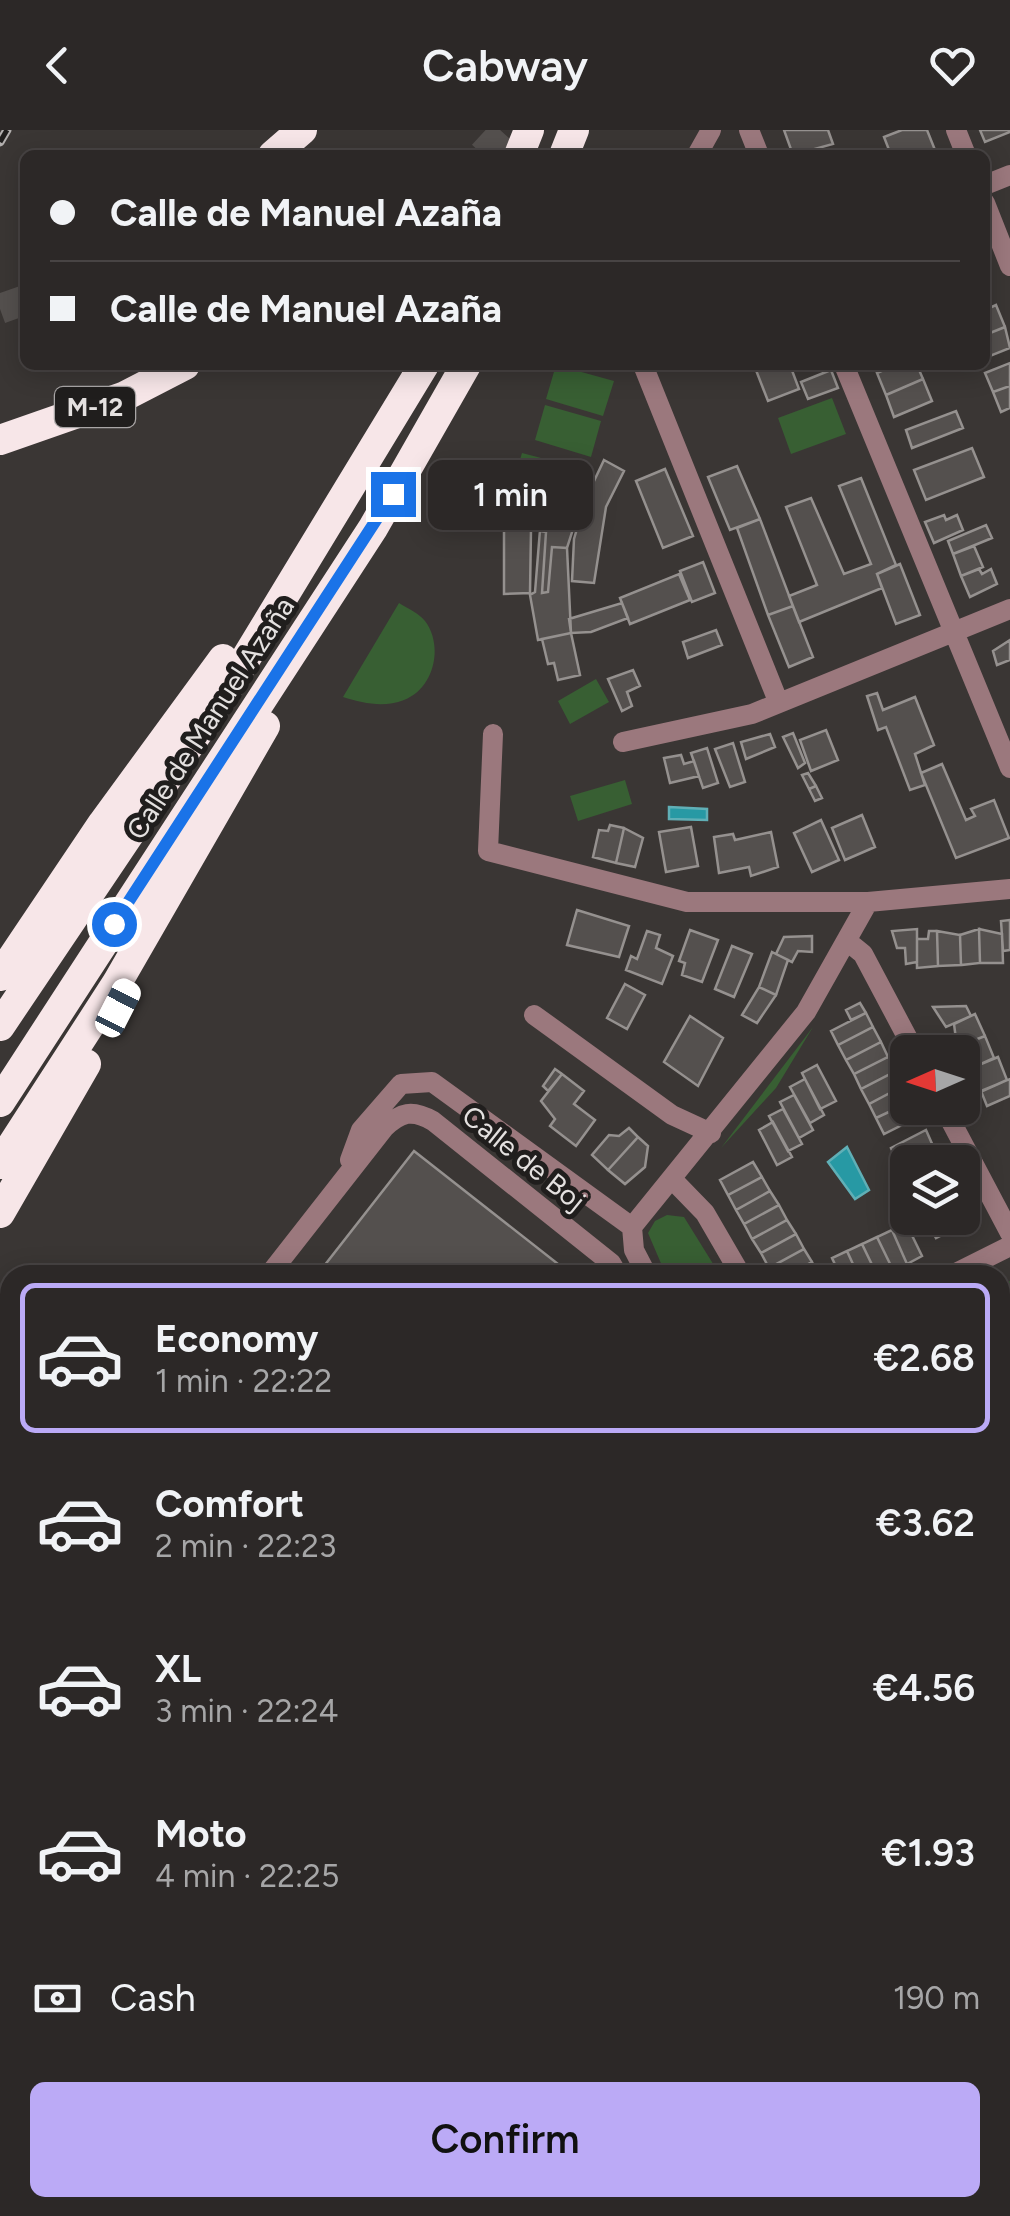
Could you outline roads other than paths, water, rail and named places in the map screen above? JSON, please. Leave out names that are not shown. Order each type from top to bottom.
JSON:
[{"type":"highway","points":[[278,150],[302,130]]},
{"type":"highway","name":"M-12","points":[[0,440],[122,397],[176,370]]},
{"type":"highway","name":"Calle de Manuel Azaña","points":[[0,1026],[229,686],[421,370]]},
{"type":"highway","name":"Calle de Manuel Azaña","points":[[0,1102],[374,528],[463,370]]},
{"type":"highway","points":[[0,976],[103,823],[396,417]]},
{"type":"highway","points":[[0,1213],[118,1008],[208,829],[374,528]]},
{"type":"highway","points":[[0,1164],[208,829]]},
{"type":"street","points":[[990,216],[1010,266]]},
{"type":"street","points":[[645,370],[778,701]]},
{"type":"street","points":[[846,370],[1010,768]]},
{"type":"street","points":[[622,742],[752,714],[1010,610]]},
{"type":"street","points":[[494,734],[488,851],[687,902],[868,902],[1010,889]]},
{"type":"street","points":[[642,1265],[634,1250],[632,1227],[806,1012],[868,902]]},
{"type":"street","points":[[847,941],[863,954],[906,1035]]},
{"type":"street","points":[[534,1015],[672,1114],[711,1133]]},
{"type":"street","points":[[344,1176],[361,1130],[401,1084],[432,1082],[632,1227]]},
{"type":"street","name":"Calle de Boj","points":[[460,1100],[434,1096],[428,1106],[433,1121],[612,1265]]},
{"type":"street","points":[[277,1265],[344,1176],[398,1114],[418,1113],[433,1121]]},
{"type":"street","points":[[953,1125],[1010,1233]]},
{"type":"street","points":[[672,1179],[705,1212],[735,1265]]},
{"type":"street","points":[[972,1265],[1010,1246]]},
{"type":"water","points":[[669,807],[707,809],[707,820],[669,819]]},
{"type":"water","points":[[847,1147],[869,1190],[855,1199],[828,1162]]},
{"type":"tunnel","points":[[488,150],[506,130]]},
{"type":"tunnel","points":[[0,309],[20,302]]},
{"type":"railway","points":[[0,142],[7,130]]}]
